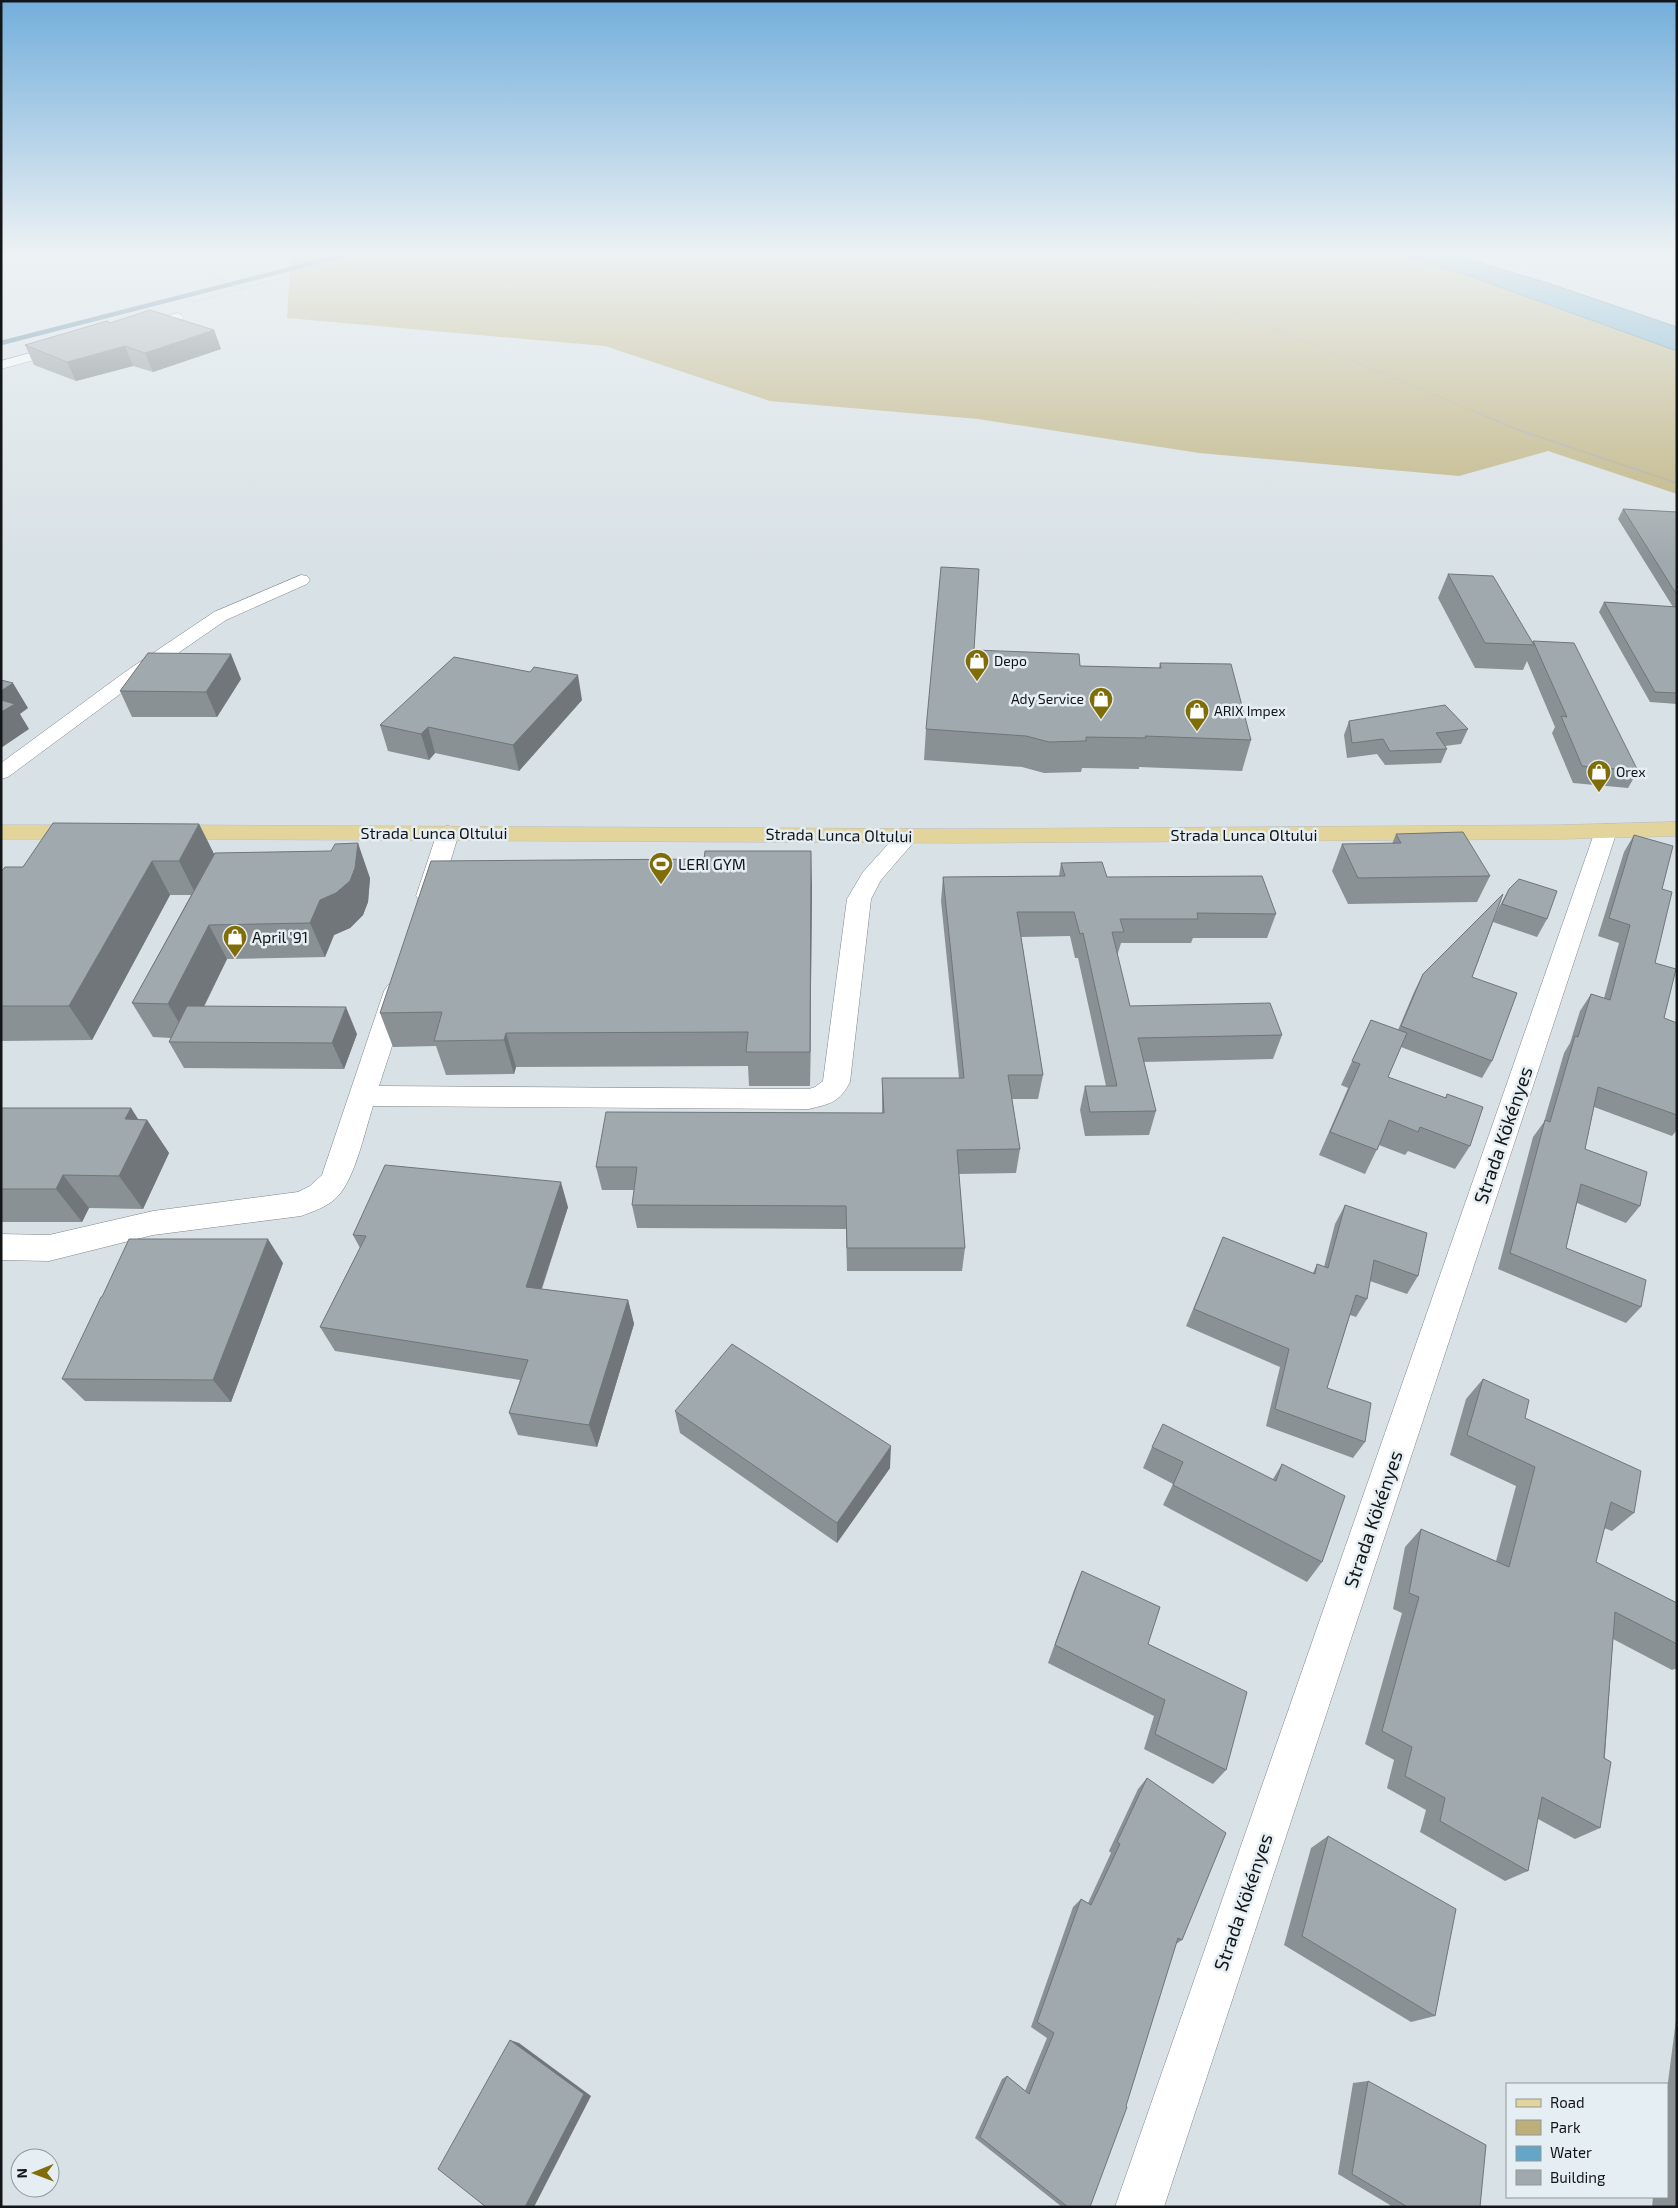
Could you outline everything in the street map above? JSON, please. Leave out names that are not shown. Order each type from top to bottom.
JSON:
[{"type":"main road","name":"Strada Lunca Oltului","points":[[149,832],[908,836],[1677,829]]},
{"type":"main road","points":[[1,832],[100,832]]},
{"type":"street","points":[[1,365],[31,357]]},
{"type":"street","points":[[1,773],[132,676],[220,616],[300,580]]},
{"type":"street","name":"Strada Kökényes","points":[[1139,2207],[1606,831]]},
{"type":"street","points":[[421,917],[448,833]]},
{"type":"street","points":[[364,1096],[809,1099],[824,1096],[833,1090],[836,1082],[859,899],[871,877],[908,836]]},
{"type":"street","points":[[1,1247],[49,1248],[153,1223],[301,1204],[317,1198],[328,1190],[335,1179],[364,1096],[406,964]]},
{"type":"path","points":[[1343,357],[1519,430],[1677,484]]},
{"type":"green space","points":[[638,357],[1677,357],[1677,494],[1548,451],[1459,476],[1199,453],[978,419],[770,401]]},
{"type":"building","points":[[55,357],[85,357],[67,362]]},
{"type":"building","points":[[1623,509],[1677,512],[1677,595]]},
{"type":"building","points":[[941,567],[979,569],[974,650],[1079,654],[1080,666],[1161,668],[1160,663],[1231,664],[1251,740],[1145,736],[1146,738],[1086,737],[1086,741],[1049,742],[1026,736],[926,729]]},
{"type":"building","points":[[1448,574],[1493,576],[1534,645],[1485,643]]},
{"type":"building","points":[[1604,602],[1677,607],[1677,693],[1655,692]]},
{"type":"building","points":[[1533,641],[1574,643],[1638,771],[1582,766],[1561,716],[1567,717]]},
{"type":"building","points":[[148,653],[231,654],[206,692],[120,691]]},
{"type":"building","points":[[454,657],[530,672],[534,667],[578,675],[513,745],[428,727],[421,734],[380,725]]},
{"type":"building","points":[[1,680],[13,683],[1,691]]},
{"type":"building","points":[[1,700],[15,704],[1,712]]},
{"type":"building","points":[[1445,705],[1468,729],[1436,733],[1447,749],[1390,751],[1383,739],[1352,743],[1349,721]]},
{"type":"building","points":[[53,823],[199,824],[179,861],[152,861],[69,1006],[1,1006],[1,872],[5,867],[23,867]]},
{"type":"building","points":[[1463,832],[1490,876],[1358,878],[1342,844],[1401,843],[1396,834]]},
{"type":"building","points":[[1634,835],[1673,846],[1662,889],[1672,892],[1655,963],[1676,969],[1664,1018],[1677,1023],[1677,1115],[1598,1087],[1585,1149],[1647,1172],[1640,1206],[1581,1184],[1566,1248],[1646,1280],[1641,1307],[1510,1253],[1545,1120],[1550,1122],[1575,1036],[1578,1037],[1591,994],[1610,1000],[1630,925],[1609,918]]},
{"type":"building","points":[[358,843],[355,868],[350,881],[336,893],[320,900],[310,923],[209,925],[168,1004],[132,1003],[215,853],[331,851],[335,844]]},
{"type":"building","points":[[705,851],[811,851],[810,1052],[746,1052],[748,1032],[506,1033],[504,1040],[434,1041],[442,1012],[380,1013],[431,861],[704,859]]},
{"type":"building","points":[[1102,862],[1107,877],[1262,876],[1276,914],[1197,913],[1198,919],[1120,919],[1124,932],[1112,932],[1130,1006],[1270,1003],[1282,1035],[1138,1038],[1156,1111],[1090,1112],[1085,1086],[1117,1086],[1083,933],[1080,934],[1074,912],[1017,912],[1043,1075],[1008,1075],[1020,1149],[957,1150],[965,1248],[847,1248],[846,1206],[632,1205],[637,1167],[596,1167],[606,1112],[884,1113],[882,1078],[964,1078],[943,877],[1065,876],[1061,863]]},
{"type":"building","points":[[1519,879],[1557,891],[1547,919],[1502,904],[1509,889]]},
{"type":"building","points":[[1503,894],[1472,977],[1517,993],[1492,1061],[1401,1026],[1423,974]]},
{"type":"building","points":[[187,1006],[346,1007],[332,1043],[169,1042]]},
{"type":"building","points":[[1371,1020],[1407,1033],[1388,1077],[1446,1098],[1447,1094],[1483,1107],[1470,1146],[1420,1127],[1418,1132],[1389,1120],[1377,1150],[1330,1132],[1360,1064],[1352,1061]]},
{"type":"building","points":[[1,1108],[131,1108],[125,1119],[147,1120],[119,1176],[63,1175],[56,1189],[1,1189]]},
{"type":"building","points":[[385,1165],[561,1182],[526,1287],[628,1300],[589,1425],[509,1413],[528,1360],[320,1327],[366,1236],[353,1235]]},
{"type":"building","points":[[1345,1205],[1427,1233],[1418,1276],[1374,1260],[1367,1299],[1356,1295],[1327,1388],[1371,1403],[1365,1442],[1275,1409],[1289,1349],[1194,1309],[1223,1237],[1315,1274],[1317,1264],[1328,1268]]},
{"type":"building","points":[[129,1239],[268,1239],[213,1380],[62,1379]]},
{"type":"building","points":[[732,1344],[891,1446],[837,1523],[675,1411]]},
{"type":"building","points":[[1483,1379],[1529,1400],[1525,1418],[1641,1471],[1634,1513],[1611,1502],[1596,1562],[1677,1603],[1677,1644],[1615,1612],[1604,1758],[1611,1762],[1600,1828],[1542,1797],[1528,1871],[1440,1821],[1445,1798],[1405,1776],[1412,1747],[1382,1731],[1419,1597],[1409,1593],[1421,1529],[1509,1567],[1535,1467],[1467,1435]]},
{"type":"building","points":[[1163,1424],[1276,1481],[1282,1464],[1345,1496],[1322,1562],[1173,1485],[1183,1462],[1152,1447]]},
{"type":"building","points":[[1082,1571],[1160,1607],[1148,1644],[1247,1692],[1226,1770],[1155,1734],[1165,1700],[1055,1645]]},
{"type":"building","points":[[1147,1778],[1226,1833],[1182,1940],[1178,1938],[1127,2107],[1090,2207],[1068,2207],[980,2137],[1007,2076],[1029,2094],[1054,2033],[1037,2022],[1081,1899],[1091,1905],[1120,1844],[1117,1842]]},
{"type":"building","points":[[1328,1836],[1456,1909],[1435,2016],[1302,1936]]},
{"type":"building","points":[[510,2040],[584,2094],[525,2207],[486,2207],[438,2169]]},
{"type":"building","points":[[1368,2081],[1486,2145],[1480,2207],[1406,2207],[1352,2174]]},
{"type":"place","name":"Depo","points":[[977,682]]},
{"type":"place","name":"Ady Service","points":[[1101,720]]},
{"type":"place","name":"ARIX Impex","points":[[1197,732]]},
{"type":"place","name":"Orex","points":[[1599,793]]},
{"type":"place","name":"LERI GYM","points":[[661,885]]},
{"type":"place","name":"April '91","points":[[235,958]]}]
